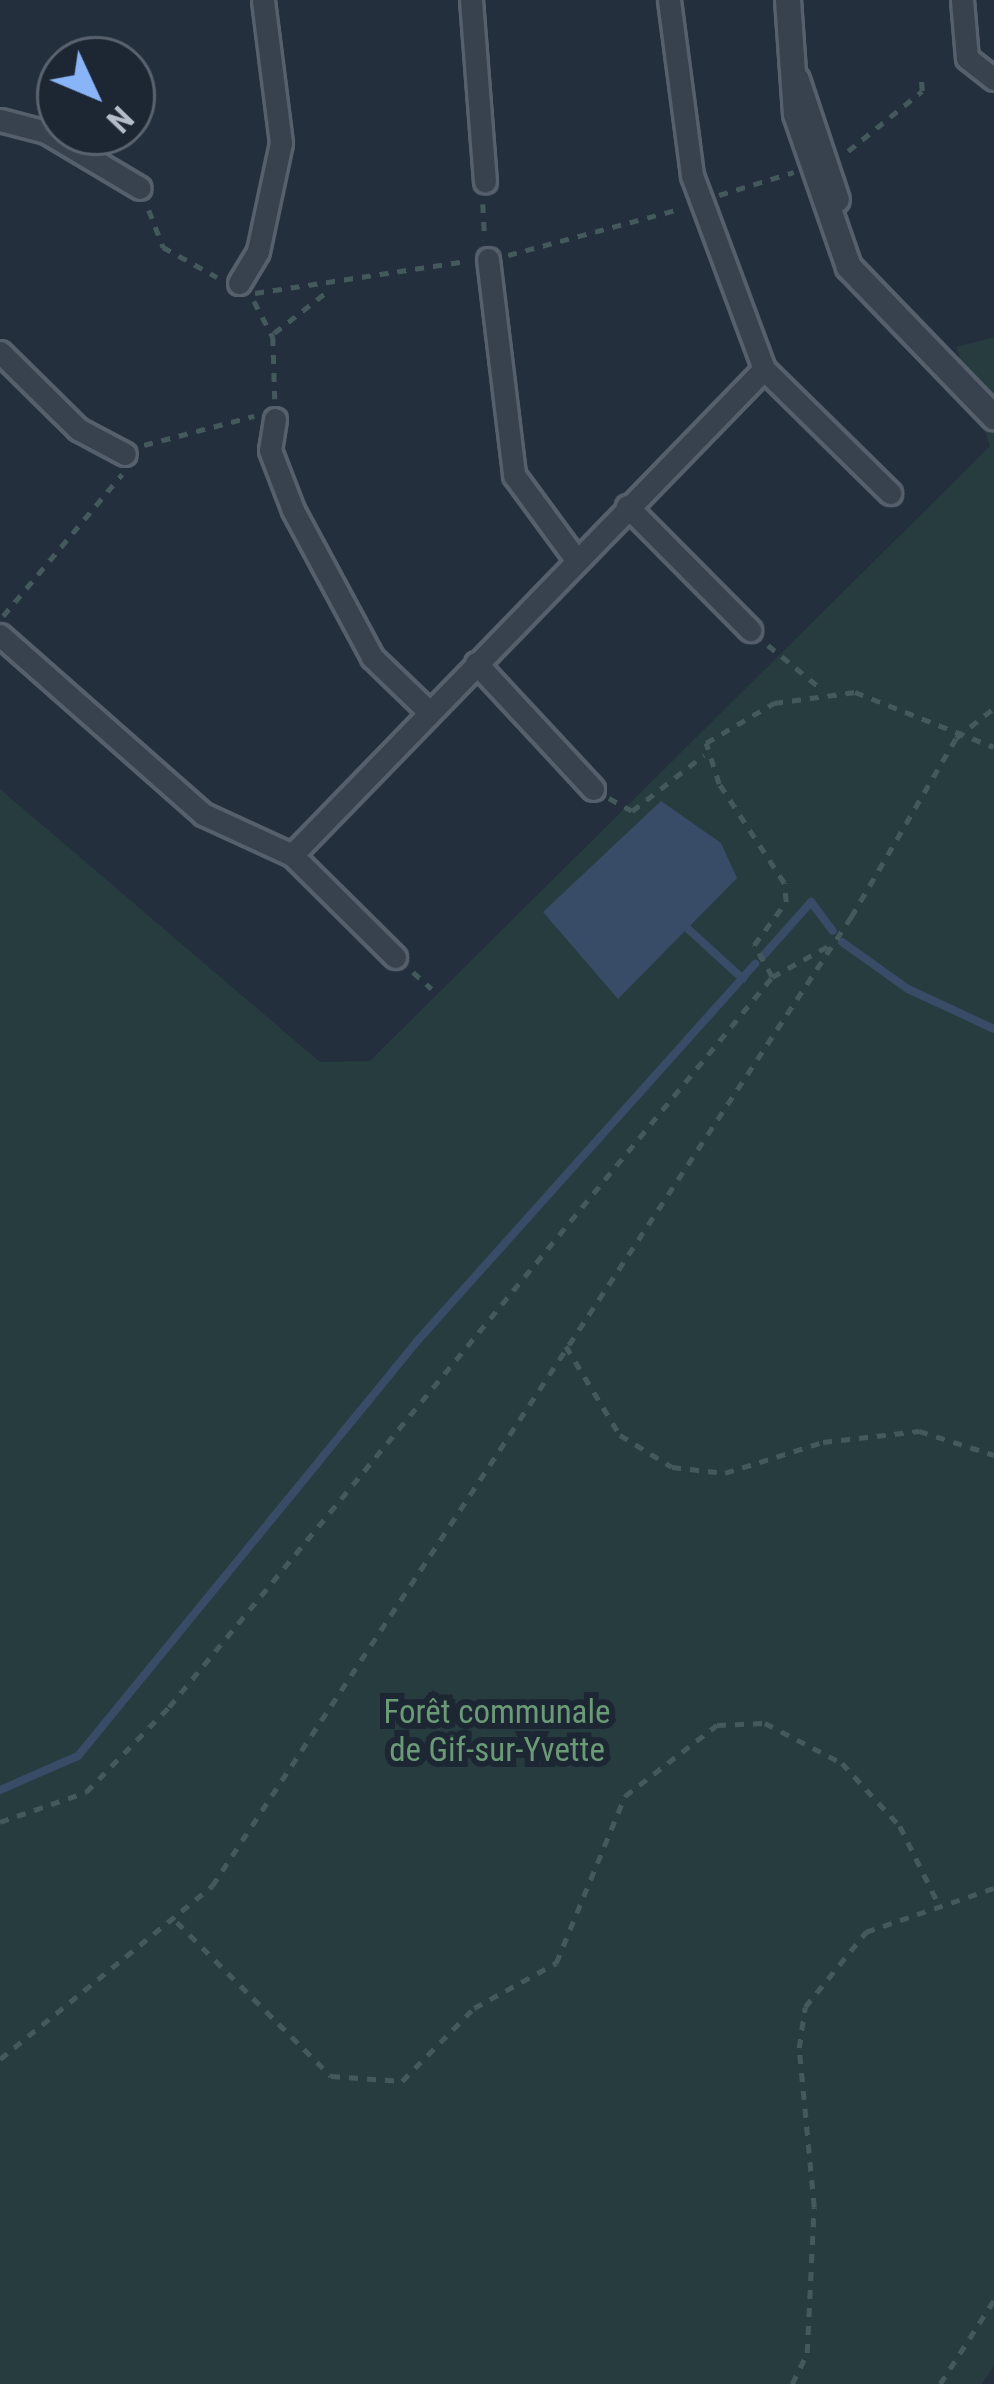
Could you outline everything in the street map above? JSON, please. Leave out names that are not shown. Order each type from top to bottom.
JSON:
[{"type":"street","points":[[238,283],[258,251],[281,143],[263,0]]},
{"type":"street","points":[[471,0],[485,181]]},
{"type":"street","points":[[669,0],[700,201],[764,369],[890,493]]},
{"type":"street","points":[[788,0],[796,78],[841,246],[871,298],[994,416]]},
{"type":"street","points":[[962,0],[967,58],[994,79]]},
{"type":"street","points":[[0,120],[46,132],[140,188]]},
{"type":"street","points":[[488,259],[514,475],[575,559]]},
{"type":"street","points":[[0,352],[78,429],[125,454]]},
{"type":"street","points":[[292,855],[425,708],[476,663],[764,369]]},
{"type":"street","points":[[275,419],[270,450],[293,510],[372,657],[425,708]]},
{"type":"street","points":[[627,506],[750,630]]},
{"type":"street","points":[[0,635],[203,814],[292,855],[394,957]]},
{"type":"street","points":[[476,663],[593,789]]},
{"type":"path","points":[[140,188],[163,247],[260,296],[334,287],[488,259],[700,201],[854,150],[922,91],[921,78]]},
{"type":"path","points":[[485,181],[488,259]]},
{"type":"path","points":[[0,621],[121,479],[125,454],[237,415],[275,419],[273,337],[238,283]]},
{"type":"path","points":[[273,337],[291,310],[334,287]]},
{"type":"path","points":[[750,630],[827,694]]},
{"type":"path","points":[[593,789],[632,812],[704,755],[745,714],[827,694],[855,692],[956,738],[994,747]]},
{"type":"path","points":[[0,2059],[177,1922],[212,1886],[831,945],[956,738],[994,708]]},
{"type":"path","points":[[704,755],[784,883],[786,902],[754,945],[772,977]]},
{"type":"path","points":[[0,1822],[86,1792],[169,1706],[772,977],[831,945]]},
{"type":"path","points":[[394,957],[432,989]]},
{"type":"path","points":[[566,1346],[620,1435],[672,1467],[725,1473],[823,1442],[919,1431],[994,1456]]},
{"type":"path","points":[[177,1922],[331,2077],[402,2081],[475,2008],[556,1963],[625,1796],[717,1725],[765,1723],[842,1762],[901,1826],[937,1901]]},
{"type":"path","points":[[792,2384],[806,2353],[814,2207],[799,2048],[806,2007],[866,1932],[937,1901],[994,1888]]},
{"type":"path","points":[[940,2384],[994,2300]]},
{"type":"green space","name":"Forêt communale de Gif-sur-Yvette","points":[[994,337],[994,2366],[982,2384],[0,2384],[0,789],[320,1062],[370,1061],[990,446],[956,347]]},
{"type":"water","points":[[661,801],[721,843],[737,878],[618,999],[543,912]]},
{"type":"waterway","points":[[762,957],[811,902],[833,931]]},
{"type":"waterway","points":[[686,927],[743,979]]},
{"type":"waterway","points":[[842,942],[908,989],[994,1029]]},
{"type":"waterway","points":[[0,1790],[78,1756],[419,1339],[755,964]]}]
